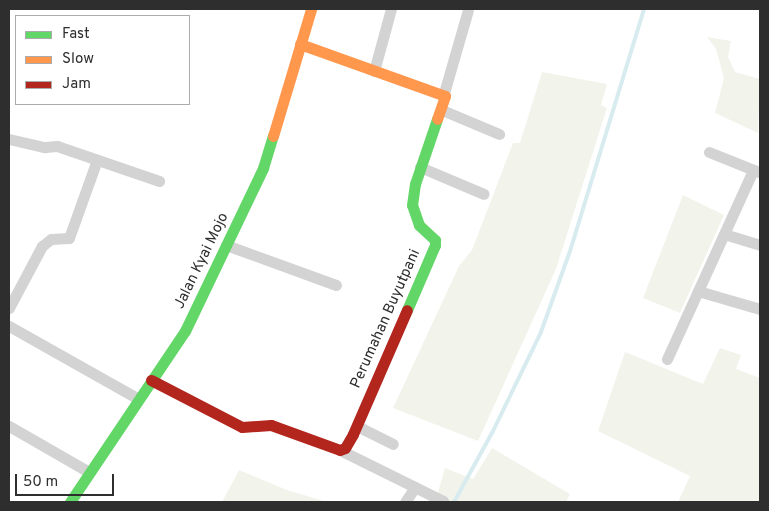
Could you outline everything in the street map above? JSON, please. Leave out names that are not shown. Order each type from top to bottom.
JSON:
[{"type":"street","name":"Jalan Kyai Mojo","points":[[70,502],[137,398],[185,331],[263,168],[311,9]]},
{"type":"street","points":[[374,71],[391,9]]},
{"type":"street","points":[[300,44],[374,71],[444,93],[468,10]]},
{"type":"street","name":"Perumahan Buyutpani","points":[[340,450],[346,448],[357,426],[435,245],[435,240],[419,225],[412,204],[420,168],[446,100],[444,93]]},
{"type":"street","points":[[442,110],[499,134]]},
{"type":"street","points":[[9,139],[45,148],[57,146],[159,181]]},
{"type":"street","points":[[667,359],[724,234],[757,172],[709,152]]},
{"type":"street","points":[[9,308],[42,246],[51,239],[69,238],[98,160]]},
{"type":"street","points":[[420,168],[484,194]]},
{"type":"street","points":[[724,234],[760,245]]},
{"type":"street","points":[[226,245],[336,285]]},
{"type":"street","points":[[698,291],[760,309]]},
{"type":"street","points":[[9,326],[137,398]]},
{"type":"street","points":[[150,380],[237,425],[271,424],[340,450],[443,501]]},
{"type":"street","points":[[9,426],[89,472]]},
{"type":"street","points":[[357,426],[393,444]]},
{"type":"street","points":[[405,502],[414,487]]},
{"type":"shaded area","points":[[707,37],[731,41],[728,57],[735,72],[760,79],[758,133],[715,113],[724,78],[716,49]]},
{"type":"shaded area","points":[[542,72],[607,84],[601,105],[607,108],[556,269],[478,441],[393,408],[459,266],[472,250],[513,143],[520,143]]},
{"type":"shaded area","points":[[683,195],[724,215],[680,313],[643,298]]},
{"type":"shaded area","points":[[720,348],[741,355],[736,369],[760,378],[760,502],[678,502],[690,476],[598,431],[625,352],[703,384]]},
{"type":"shaded area","points":[[492,448],[570,494],[566,502],[440,502],[436,499],[445,468],[473,479]]},
{"type":"shaded area","points":[[239,470],[287,490],[327,502],[222,502]]},
{"type":"waterway","points":[[454,502],[493,431],[541,332],[571,248],[644,9]]},
{"type":"traffic: fast","points":[[407,310],[435,245],[435,240],[419,225],[412,205],[415,184],[437,119]]},
{"type":"traffic: fast","points":[[70,502],[185,331],[263,168],[273,136]]},
{"type":"traffic: slow","points":[[273,136],[311,9]]},
{"type":"traffic: slow","points":[[300,44],[445,96],[437,119]]},
{"type":"traffic: jam","points":[[151,380],[242,427],[271,425],[340,450],[345,448],[353,434],[407,310]]}]
